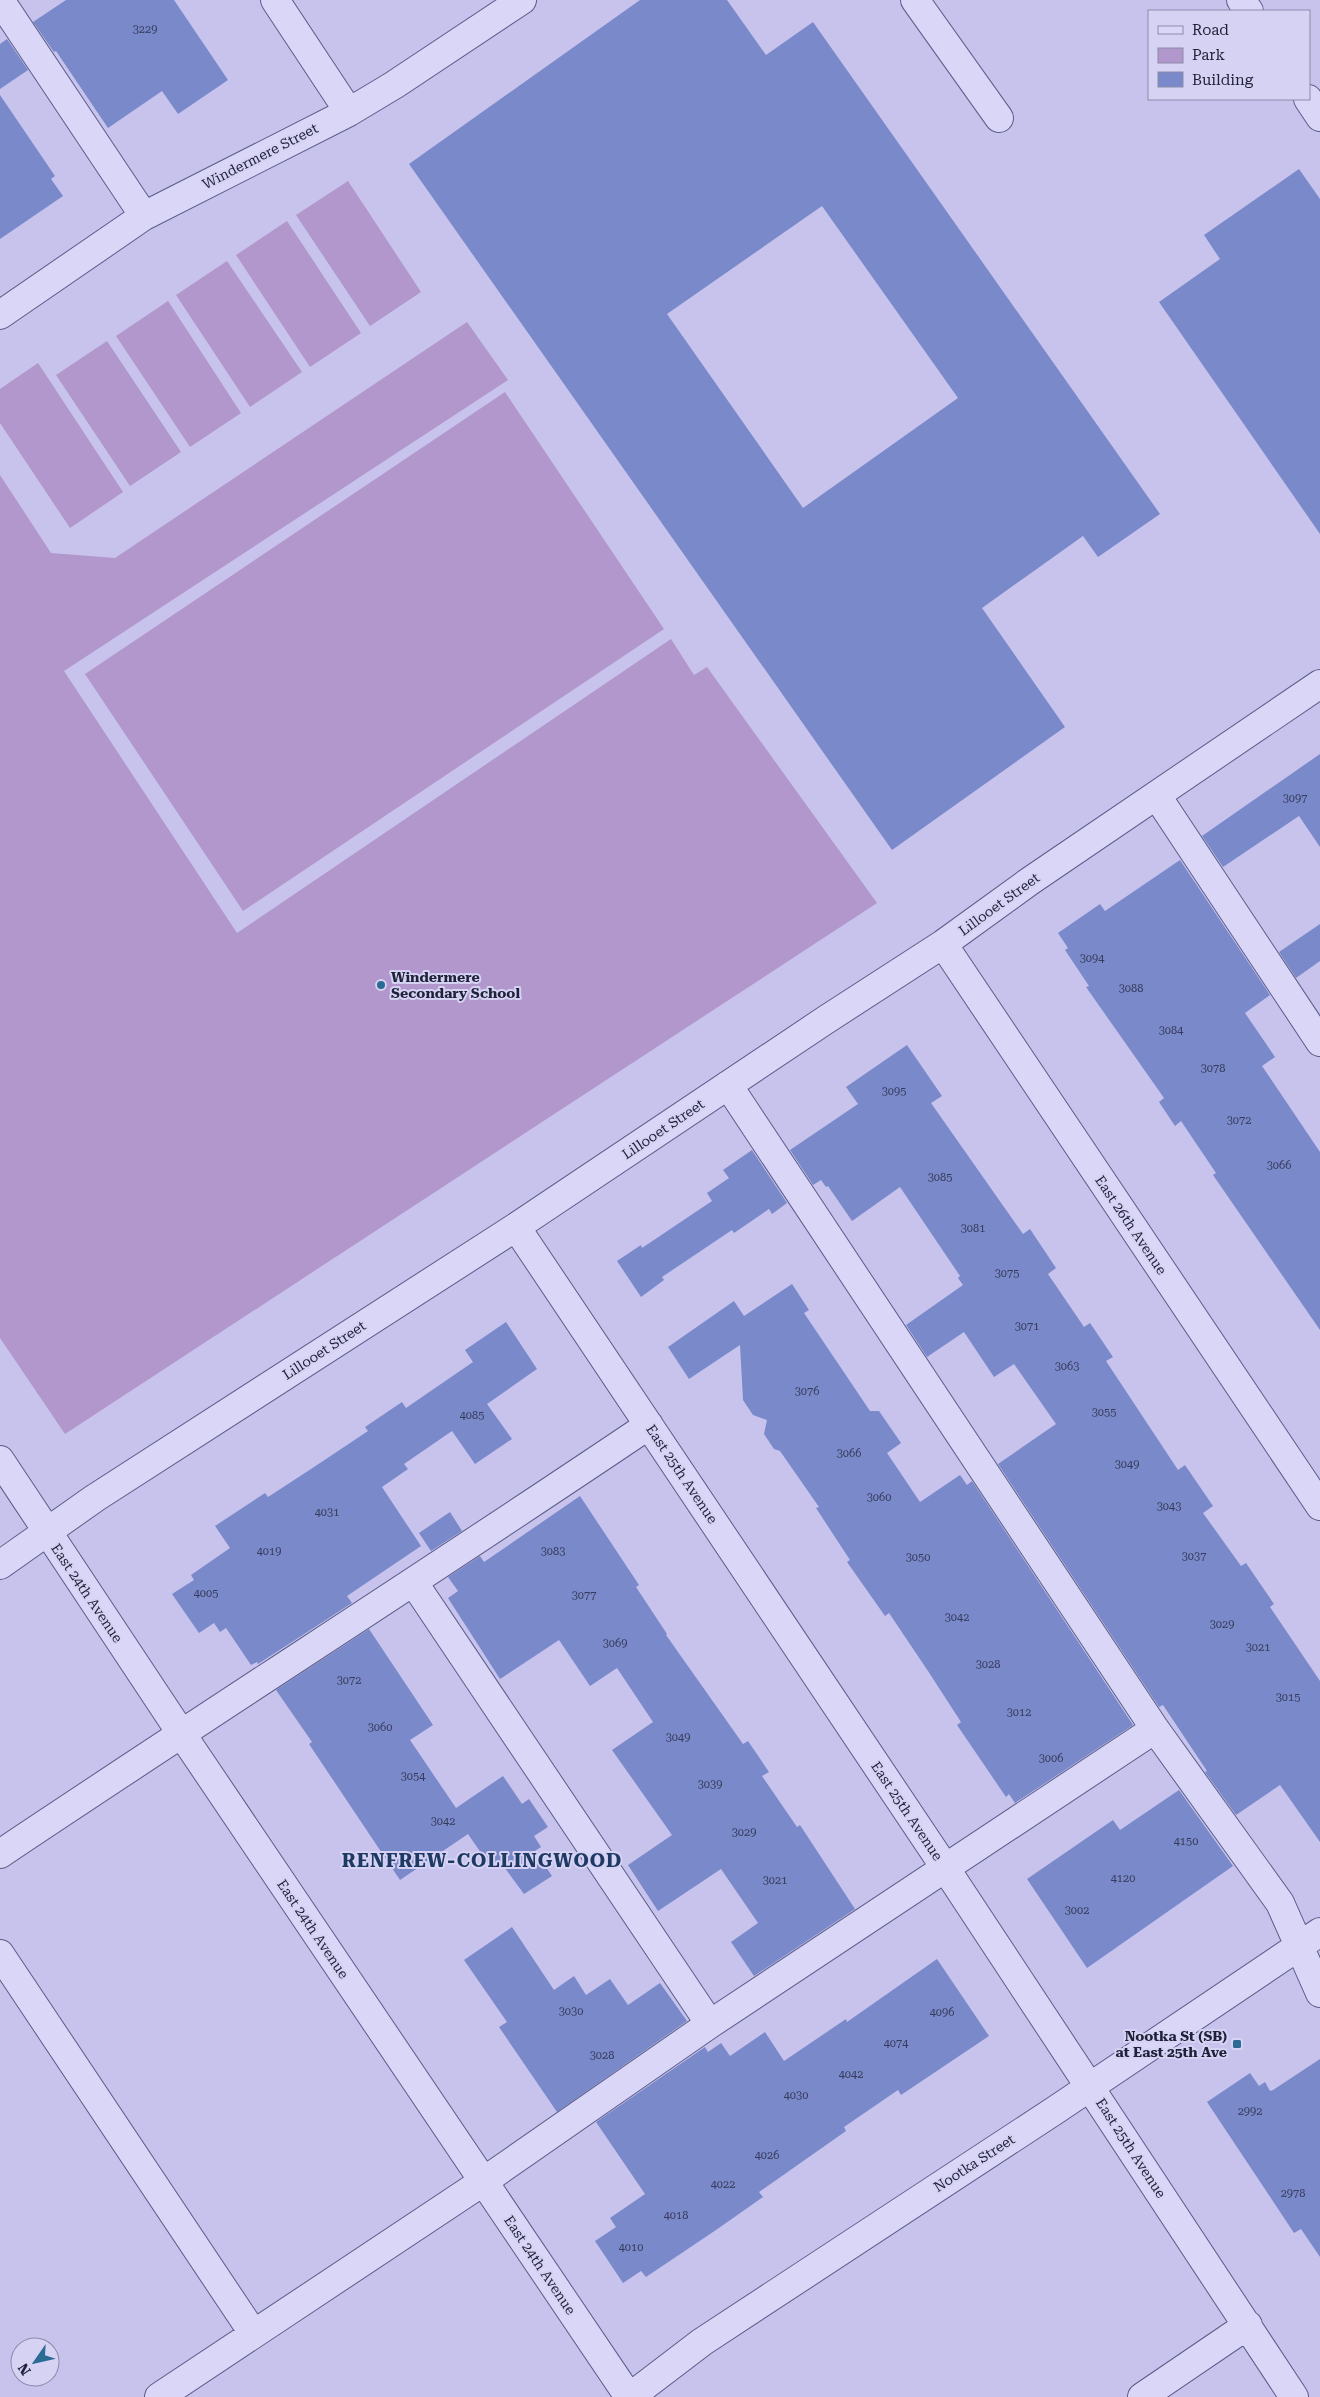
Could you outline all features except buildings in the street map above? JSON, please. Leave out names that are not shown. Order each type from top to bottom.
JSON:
[{"type":"street","points":[[0,0],[144,216]]},
{"type":"street","points":[[275,0],[349,112]]},
{"type":"street","name":"Windermere Street","points":[[0,315],[144,216],[349,112],[394,85],[522,0]]},
{"type":"street","points":[[915,0],[999,118]]},
{"type":"street","points":[[1309,100],[1320,117]]},
{"type":"street","name":"Lillooet Street","points":[[0,1565],[94,1498],[516,1227],[943,944],[1030,881],[1320,684]]},
{"type":"street","points":[[1157,796],[1320,1042]]},
{"type":"street","name":"East 26th Avenue","points":[[943,944],[1320,1506]]},
{"type":"street","points":[[728,1085],[1155,1729],[1280,1903],[1309,1939],[1320,1993]]},
{"type":"street","name":"East 25th Avenue","points":[[516,1227],[946,1869],[1294,2397]]},
{"type":"street","points":[[0,1854],[649,1425]]},
{"type":"street","name":"East 24th Avenue","points":[[0,1460],[46,1532],[629,2397]]},
{"type":"street","points":[[414,1582],[710,2024]]},
{"type":"street","points":[[160,2397],[253,2333],[484,2181],[710,2024],[1155,1729]]},
{"type":"street","name":"Nootka Street","points":[[629,2397],[702,2342],[1309,1939]]},
{"type":"street","points":[[0,1954],[253,2333]]},
{"type":"street","points":[[1142,2397],[1248,2325]]},
{"type":"green space","points":[[348,181],[421,292],[370,326],[296,215]]},
{"type":"green space","points":[[287,221],[361,333],[310,367],[236,255]]},
{"type":"green space","points":[[227,261],[302,372],[250,407],[176,295]]},
{"type":"green space","points":[[168,301],[241,413],[190,447],[116,336]]},
{"type":"green space","points":[[467,322],[508,380],[64,671],[237,933],[671,639],[694,675],[707,667],[877,903],[65,1434],[0,1338],[0,475],[51,553],[115,558]]},
{"type":"green space","points":[[107,341],[181,452],[130,486],[56,375]]},
{"type":"green space","points":[[38,363],[123,492],[70,528],[0,423],[0,389]]},
{"type":"green space","points":[[505,392],[664,629],[243,911],[85,674]]},
{"type":"place","name":"Windermere Secondary School","points":[[381,985]]},
{"type":"place","name":"Nootka St (SB) at East 25th Ave","points":[[1237,2044]]},
{"type":"district","name":"RENFREW-COLLINGWOOD","points":[[482,1860]]}]
